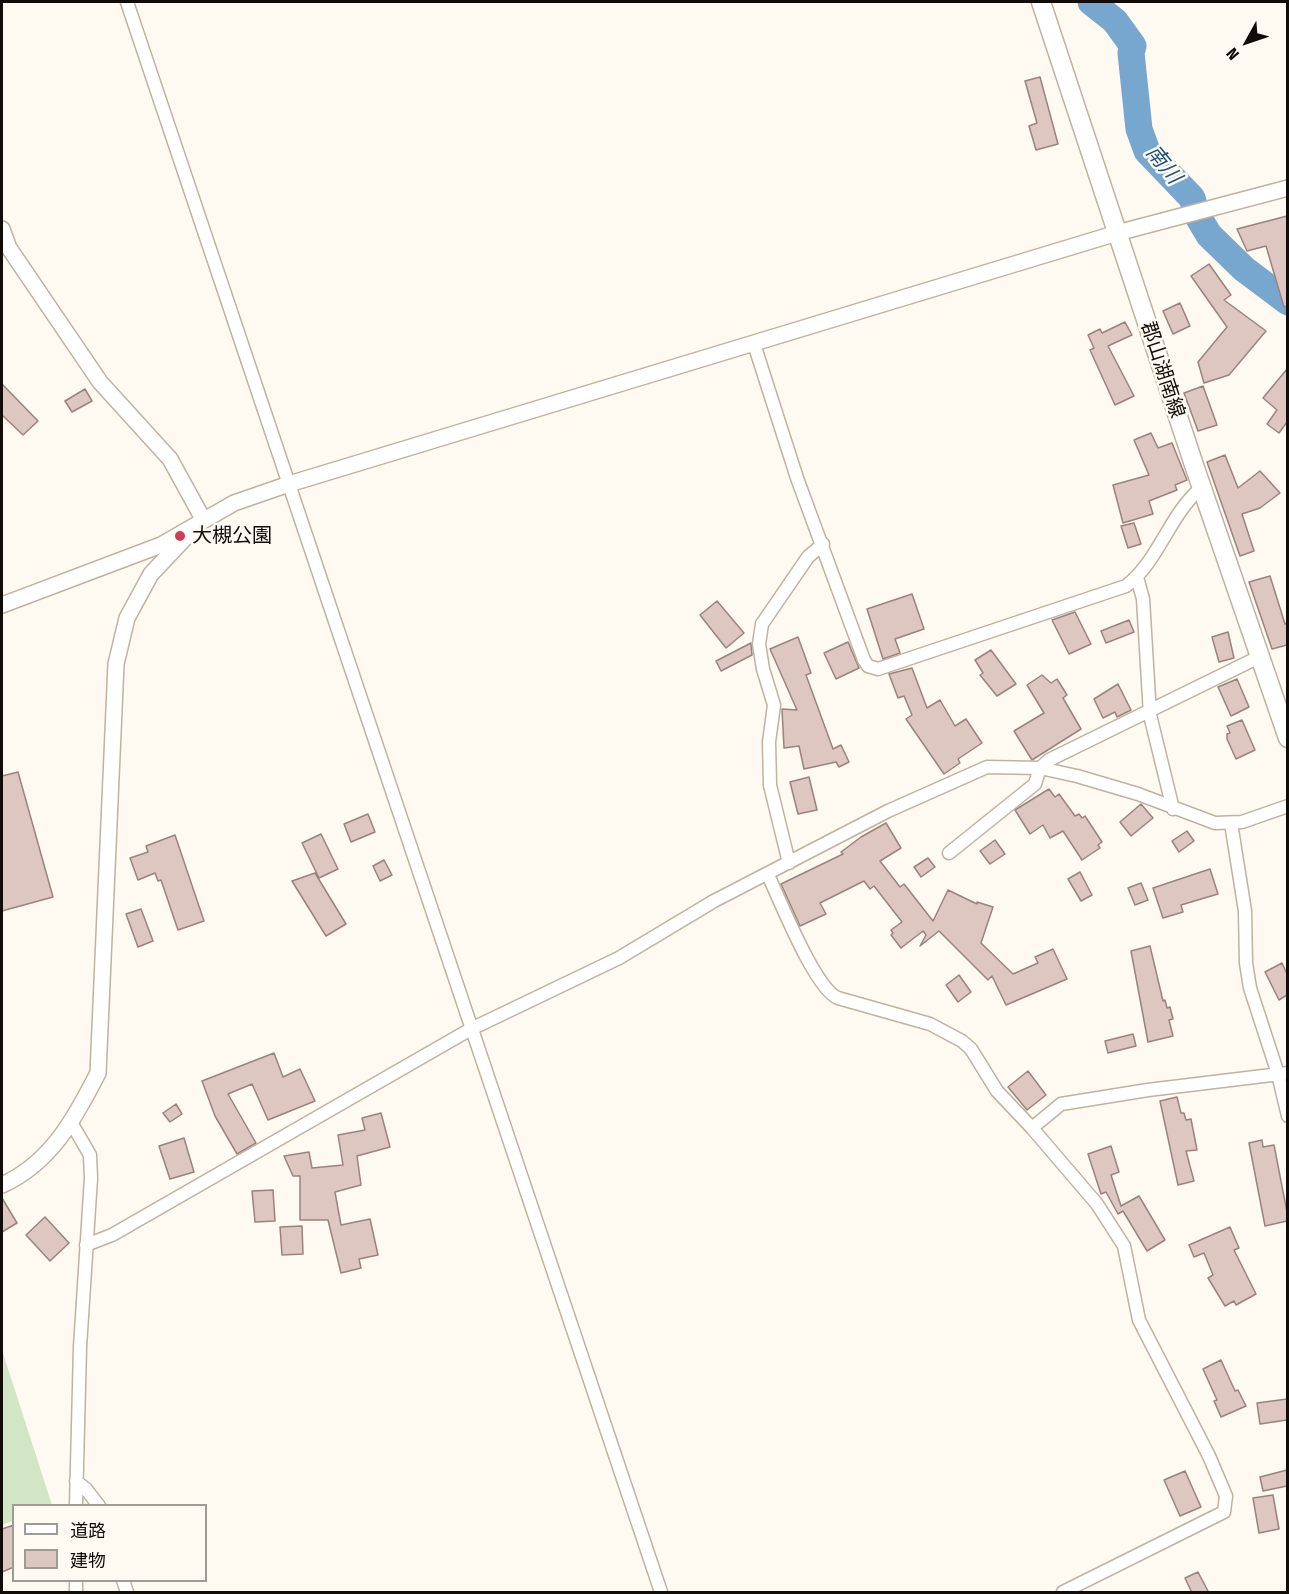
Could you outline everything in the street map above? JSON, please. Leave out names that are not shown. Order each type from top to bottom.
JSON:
[{"type":"main road","name":"郡山湖南線","points":[[1041,2],[1201,488],[1287,738]]},
{"type":"street","points":[[128,2],[661,1593]]},
{"type":"street","points":[[2,605],[161,546],[203,519],[234,503],[289,484],[1117,233],[1287,188]]},
{"type":"street","points":[[2,229],[9,248],[77,350],[100,382],[170,459],[203,519]]},
{"type":"street","points":[[754,344],[797,478],[868,666],[878,669],[1126,586],[1137,577],[1178,513],[1201,488]]},
{"type":"street","points":[[2,1185],[40,1159],[72,1124],[98,1073],[116,664],[127,618],[151,574],[203,519]]},
{"type":"street","points":[[789,864],[770,785],[769,742],[774,705],[759,644],[762,624],[808,557],[823,544]]},
{"type":"street","points":[[1137,577],[1143,599],[1150,709],[1173,808]]},
{"type":"street","points":[[949,853],[1035,784],[1040,768],[1049,760],[1259,657]]},
{"type":"street","points":[[86,1245],[112,1235],[471,1029],[619,958],[714,901],[888,811],[987,767],[1040,768],[1138,794],[1199,819],[1231,823],[1287,807]]},
{"type":"street","points":[[1231,823],[1245,911],[1246,963],[1250,988],[1283,1073],[1287,1116]]},
{"type":"street","points":[[768,875],[816,975],[828,993],[838,998],[930,1024],[949,1032],[971,1049],[997,1091],[1097,1204],[1118,1235],[1126,1254],[1140,1320],[1209,1456],[1226,1496],[1224,1512],[1063,1593]]},
{"type":"street","points":[[1032,1128],[1061,1104],[1283,1073]]},
{"type":"street","points":[[72,1124],[87,1148],[91,1162],[76,1504]]},
{"type":"street","points":[[76,1481],[86,1488],[98,1504]]},
{"type":"green space","points":[[2,1350],[52,1504],[12,1504],[12,1521],[2,1525]]},
{"type":"building","points":[[1040,77],[1058,144],[1036,150],[1029,126],[1037,123],[1025,81]]},
{"type":"building","points":[[1287,216],[1287,306],[1284,307],[1266,246],[1247,251],[1237,229]]},
{"type":"building","points":[[1209,264],[1231,295],[1224,300],[1266,331],[1229,375],[1204,383],[1198,362],[1227,327],[1191,276]]},
{"type":"building","points":[[1180,303],[1190,326],[1173,334],[1163,311]]},
{"type":"building","points":[[1125,322],[1132,335],[1108,346],[1134,396],[1115,405],[1090,350],[1094,348],[1088,335],[1100,329],[1102,333]]},
{"type":"building","points":[[1287,369],[1287,422],[1279,433],[1267,424],[1277,410],[1263,398]]},
{"type":"building","points":[[2,384],[38,421],[23,435],[2,415]]},
{"type":"building","points":[[1203,386],[1217,425],[1198,431],[1184,393]]},
{"type":"building","points":[[85,389],[92,401],[72,412],[65,401]]},
{"type":"building","points":[[1151,433],[1158,448],[1172,443],[1187,480],[1175,485],[1177,490],[1149,501],[1153,514],[1123,523],[1113,485],[1149,475],[1134,440]]},
{"type":"building","points":[[1225,455],[1238,488],[1260,471],[1280,493],[1260,508],[1242,514],[1254,551],[1240,556],[1207,462]]},
{"type":"building","points":[[1134,523],[1141,544],[1128,548],[1121,526]]},
{"type":"building","points":[[1270,576],[1285,624],[1287,623],[1287,645],[1272,649],[1249,582]]},
{"type":"building","points":[[912,594],[924,629],[895,639],[900,653],[883,659],[867,609]]},
{"type":"building","points":[[717,601],[744,633],[726,648],[700,615]]},
{"type":"building","points":[[1075,612],[1091,644],[1069,654],[1052,620]]},
{"type":"building","points":[[1129,620],[1134,632],[1106,643],[1101,631]]},
{"type":"building","points":[[1228,632],[1234,658],[1219,662],[1212,637]]},
{"type":"building","points":[[798,637],[811,673],[806,675],[833,749],[841,745],[849,762],[839,767],[836,762],[804,769],[799,746],[784,748],[782,709],[797,710],[770,649]]},
{"type":"building","points":[[848,642],[859,668],[836,679],[824,653]]},
{"type":"building","points":[[751,643],[752,655],[721,671],[716,661]]},
{"type":"building","points":[[991,650],[1016,684],[997,696],[980,675],[983,673],[975,660]]},
{"type":"building","points":[[912,668],[927,708],[940,700],[955,726],[966,719],[982,743],[958,759],[960,763],[944,774],[906,719],[912,715],[904,696],[898,698],[889,674]]},
{"type":"building","points":[[1042,675],[1051,683],[1057,679],[1067,695],[1063,698],[1081,729],[1032,760],[1014,731],[1044,713],[1027,685]]},
{"type":"building","points":[[1237,679],[1249,707],[1231,716],[1218,687]]},
{"type":"building","points":[[1118,684],[1131,710],[1117,717],[1115,712],[1103,718],[1094,699]]},
{"type":"building","points":[[1242,720],[1255,750],[1236,759],[1227,739],[1227,734],[1230,733],[1227,726]]},
{"type":"building","points":[[18,772],[53,897],[2,911],[2,776]]},
{"type":"building","points":[[809,777],[817,810],[798,814],[790,782]]},
{"type":"building","points":[[1049,789],[1055,797],[1059,794],[1075,816],[1079,814],[1082,818],[1085,816],[1102,842],[1098,845],[1100,848],[1082,860],[1063,831],[1050,838],[1043,825],[1030,834],[1015,810]]},
{"type":"building","points":[[1141,804],[1153,818],[1131,836],[1120,822]]},
{"type":"building","points":[[368,814],[375,832],[351,842],[344,824]]},
{"type":"building","points":[[886,823],[901,848],[880,861],[900,887],[904,884],[933,921],[948,890],[977,904],[977,902],[993,907],[981,943],[1013,974],[1038,963],[1035,957],[1053,949],[1067,979],[1006,1005],[992,976],[988,980],[939,931],[920,946],[926,935],[923,931],[901,948],[891,935],[893,933],[891,930],[902,922],[874,886],[870,889],[864,881],[820,903],[826,914],[800,926],[781,884],[843,854],[841,852],[861,837]]},
{"type":"building","points":[[1187,831],[1194,841],[1179,852],[1172,841]]},
{"type":"building","points":[[321,834],[338,869],[319,878],[302,843]]},
{"type":"building","points":[[175,835],[204,921],[178,930],[161,880],[158,881],[155,873],[138,880],[130,858],[148,852],[146,846]]},
{"type":"building","points":[[995,840],[1005,854],[990,864],[980,851]]},
{"type":"building","points":[[928,858],[935,867],[921,877],[914,867]]},
{"type":"building","points":[[384,860],[392,875],[380,881],[373,866]]},
{"type":"building","points":[[1210,869],[1218,894],[1181,905],[1183,912],[1163,918],[1153,888]]},
{"type":"building","points":[[1080,872],[1092,895],[1081,901],[1068,879]]},
{"type":"building","points":[[315,873],[346,924],[326,936],[292,881]]},
{"type":"building","points":[[1141,883],[1148,900],[1135,905],[1128,888]]},
{"type":"building","points":[[141,909],[153,941],[138,947],[126,914]]},
{"type":"building","points":[[1150,946],[1163,1001],[1165,1000],[1167,1008],[1170,1007],[1173,1019],[1169,1020],[1173,1036],[1148,1042],[1131,951]]},
{"type":"building","points":[[1282,963],[1287,974],[1287,995],[1279,1000],[1265,972]]},
{"type":"building","points":[[959,975],[971,992],[958,1002],[946,985]]},
{"type":"building","points":[[1133,1034],[1136,1046],[1108,1053],[1105,1041]]},
{"type":"building","points":[[274,1053],[283,1077],[300,1069],[315,1101],[268,1120],[252,1084],[228,1094],[256,1143],[237,1154],[215,1116],[202,1081]]},
{"type":"building","points":[[1028,1071],[1046,1095],[1027,1110],[1008,1087]]},
{"type":"building","points":[[1177,1097],[1181,1113],[1184,1113],[1186,1120],[1191,1119],[1197,1150],[1186,1151],[1194,1181],[1178,1185],[1160,1101]]},
{"type":"building","points":[[176,1104],[182,1114],[170,1122],[163,1113]]},
{"type":"building","points":[[381,1113],[390,1147],[357,1156],[361,1185],[335,1192],[341,1225],[370,1219],[378,1255],[359,1259],[361,1268],[341,1273],[328,1220],[300,1220],[300,1176],[293,1176],[284,1156],[309,1152],[312,1168],[343,1165],[338,1135],[365,1130],[362,1118]]},
{"type":"building","points":[[184,1138],[194,1172],[170,1179],[159,1146]]},
{"type":"building","points":[[1262,1140],[1263,1147],[1274,1145],[1287,1212],[1287,1221],[1265,1226],[1249,1143]]},
{"type":"building","points":[[1111,1146],[1119,1172],[1111,1175],[1121,1206],[1139,1196],[1165,1240],[1147,1251],[1123,1211],[1118,1214],[1106,1192],[1101,1194],[1088,1154]]},
{"type":"building","points":[[273,1190],[275,1221],[255,1222],[252,1191]]},
{"type":"building","points":[[2,1198],[17,1223],[2,1232]]},
{"type":"building","points":[[45,1217],[69,1243],[50,1261],[26,1235]]},
{"type":"building","points":[[302,1226],[303,1254],[282,1255],[280,1227]]},
{"type":"building","points":[[1230,1227],[1239,1248],[1234,1250],[1256,1294],[1236,1305],[1234,1301],[1225,1306],[1208,1278],[1213,1275],[1204,1253],[1194,1257],[1189,1245]]},
{"type":"building","points":[[1221,1360],[1235,1391],[1238,1390],[1246,1406],[1221,1417],[1214,1401],[1217,1400],[1203,1369]]},
{"type":"building","points":[[1287,1399],[1287,1420],[1260,1424],[1257,1403]]},
{"type":"building","points":[[1287,1470],[1287,1486],[1263,1491],[1260,1477]]},
{"type":"building","points":[[1185,1471],[1201,1507],[1180,1516],[1164,1480]]},
{"type":"building","points":[[1273,1495],[1279,1529],[1259,1533],[1253,1498]]},
{"type":"building","points":[[12,1526],[12,1568],[2,1572],[2,1529]]},
{"type":"building","points":[[1198,1572],[1209,1593],[1192,1593],[1185,1578]]},
{"type":"waterway","name":"南川","points":[[1091,2],[1115,21],[1133,46],[1131,53],[1139,129],[1147,151],[1192,198],[1197,215],[1209,235],[1244,269],[1288,302]]},
{"type":"place","name":"大槻公園","points":[[180,536]]}]
